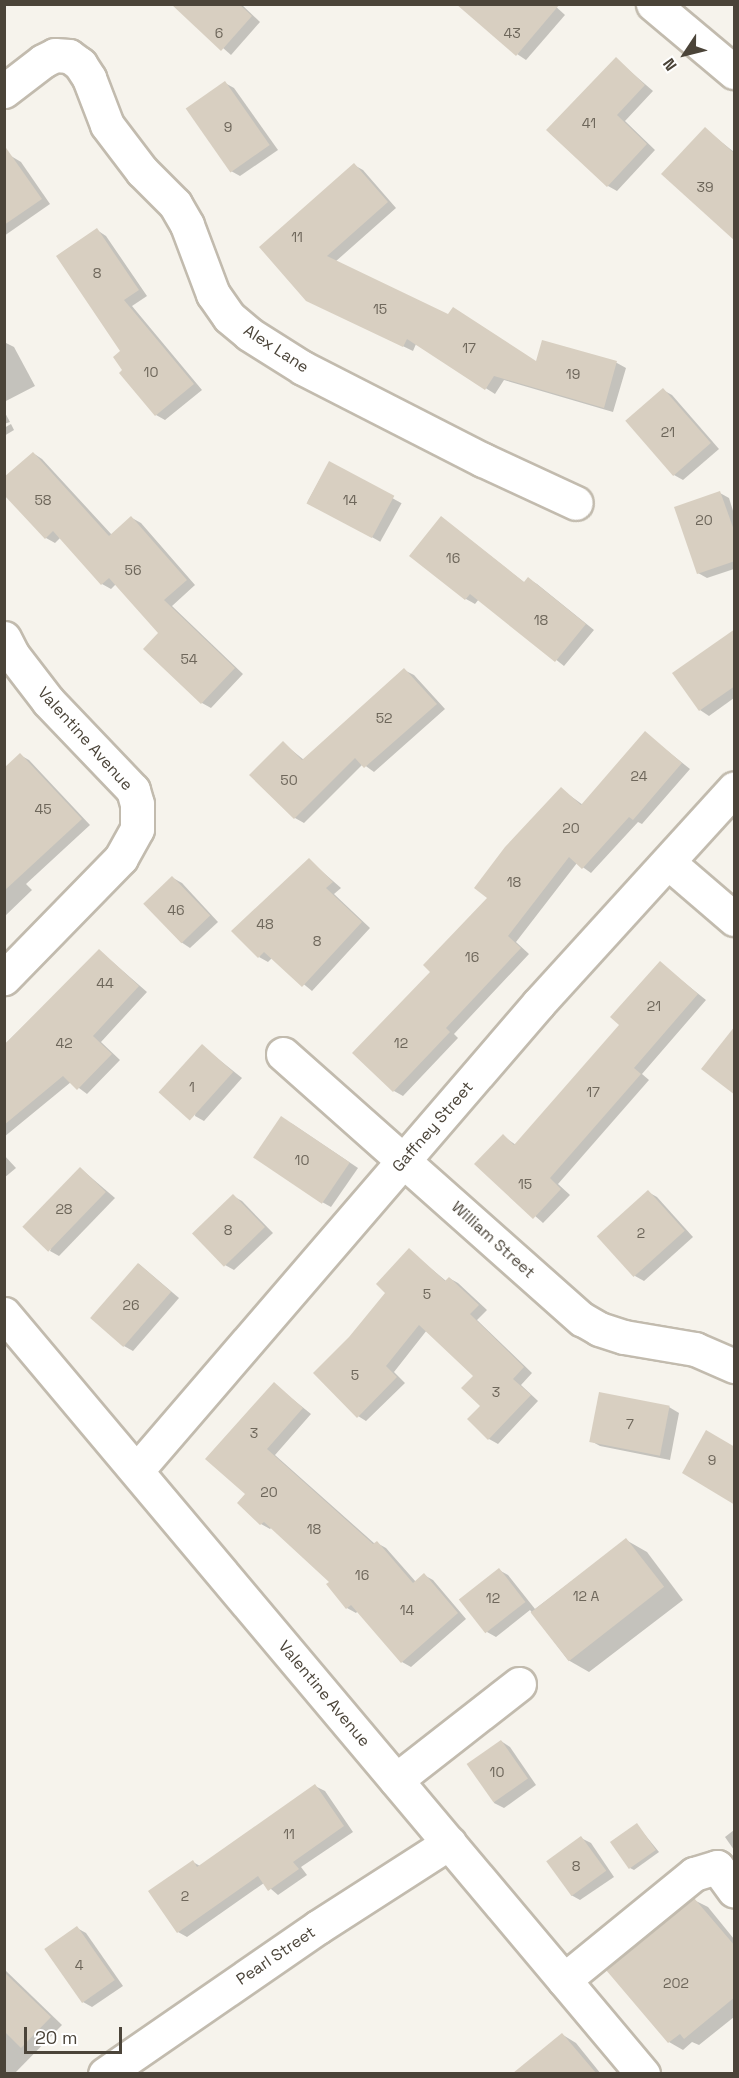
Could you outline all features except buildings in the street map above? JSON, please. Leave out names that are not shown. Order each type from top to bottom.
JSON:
[{"type":"street","points":[[653,4],[735,72]]},
{"type":"street","name":"Alex Lane","points":[[4,91],[43,61],[55,55],[69,56],[80,64],[89,78],[107,125],[142,171],[175,204],[187,225],[213,294],[230,317],[249,334],[303,368],[483,460],[576,503]]},
{"type":"street","name":"Valentine Avenue","points":[[4,638],[12,654],[48,701],[133,790],[137,804],[137,829],[121,858],[4,978]]},
{"type":"street","name":"Gaffney Street","points":[[137,1470],[539,1003],[735,789]]},
{"type":"street","points":[[669,863],[735,920]]},
{"type":"street","name":"William Street","points":[[283,1054],[582,1319],[598,1329],[624,1337],[695,1349],[735,1366]]},
{"type":"street","name":"Valentine Avenue","points":[[4,1314],[643,2073]]},
{"type":"street","points":[[396,1780],[519,1684]]},
{"type":"street","name":"Pearl Street","points":[[105,2073],[318,1927],[449,1843]]},
{"type":"street","points":[[564,1980],[694,1874],[717,1867],[735,1890]]}]
